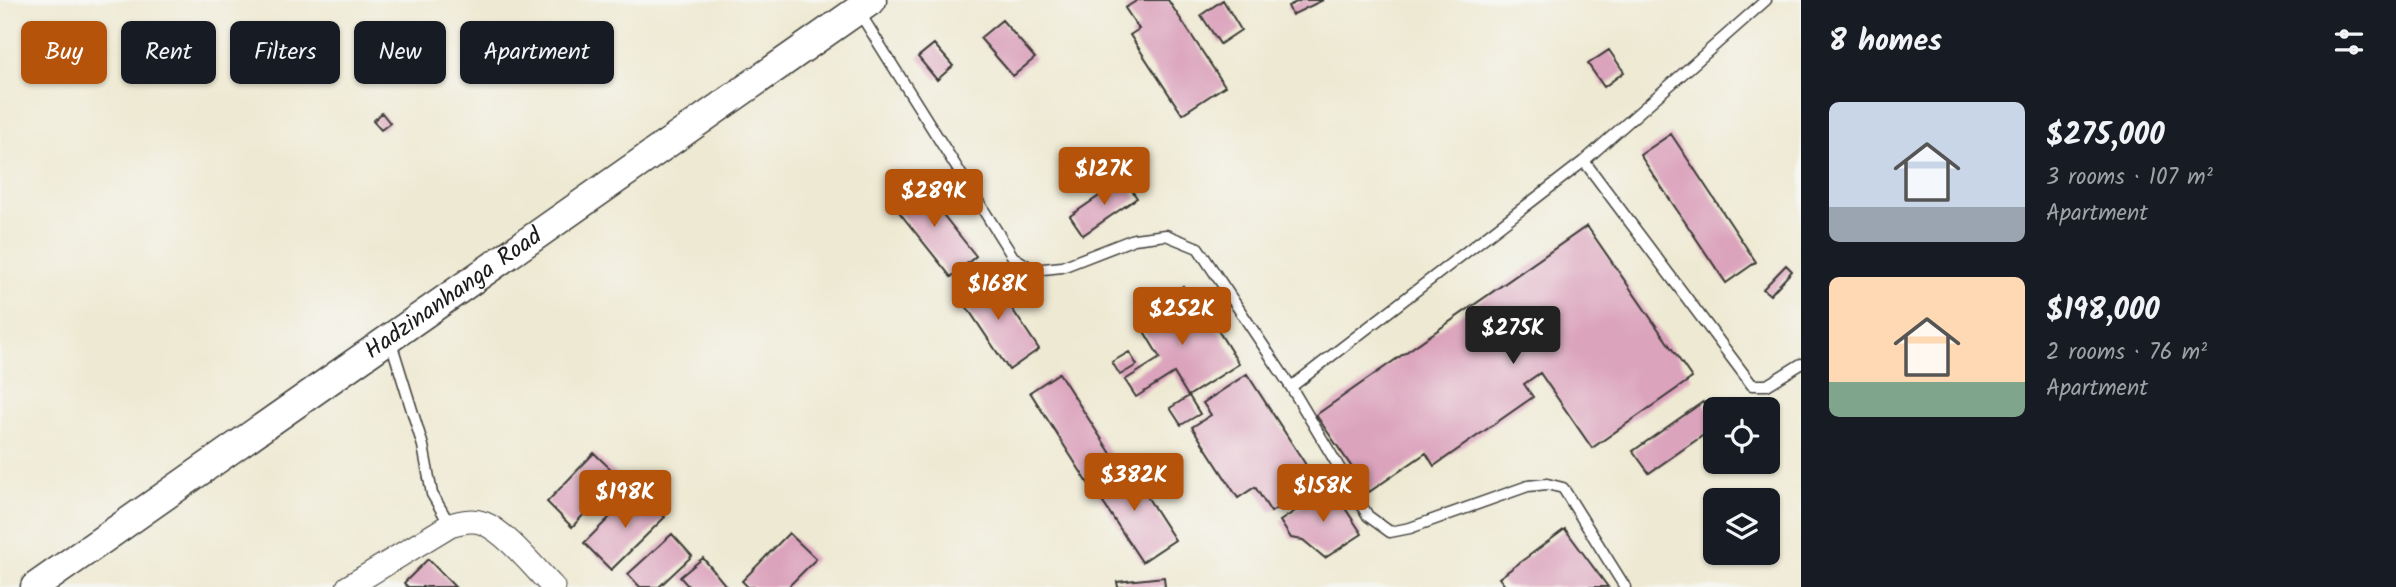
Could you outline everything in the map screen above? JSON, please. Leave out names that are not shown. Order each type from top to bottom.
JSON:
[{"type":"street","name":"Hadzinanhanga Road","points":[[35,587],[865,5]]},
{"type":"street","points":[[348,587],[450,525],[468,521],[482,523],[497,532],[553,587]]},
{"type":"lane","points":[[1291,387],[1584,161],[1766,0]]},
{"type":"lane","points":[[865,5],[1013,257],[1034,270],[1062,267],[1134,239],[1166,235],[1198,248],[1291,387],[1368,516],[1390,531],[1410,528],[1528,486],[1547,484],[1563,488],[1625,587]]},
{"type":"lane","points":[[1584,161],[1752,385],[1767,385],[1801,364]]},
{"type":"lane","points":[[390,338],[423,446],[432,494],[450,525]]},
{"type":"building","points":[[1138,0],[1168,0],[1225,86],[1182,114],[1130,35],[1139,29],[1125,8]]},
{"type":"building","points":[[1223,0],[1241,30],[1220,44],[1201,15]]},
{"type":"building","points":[[1301,0],[1323,0],[1292,15],[1288,6]]},
{"type":"building","points":[[1002,20],[1035,58],[1013,76],[980,38]]},
{"type":"building","points":[[934,44],[953,66],[937,80],[918,57]]},
{"type":"building","points":[[1609,50],[1624,72],[1604,87],[1588,64]]},
{"type":"building","points":[[382,113],[390,123],[381,130],[373,121]]},
{"type":"building","points":[[1671,134],[1756,262],[1726,283],[1640,155]]},
{"type":"building","points":[[1124,179],[1137,198],[1083,235],[1070,216]]},
{"type":"building","points":[[917,182],[976,256],[951,277],[891,202]]},
{"type":"building","points":[[1587,226],[1692,378],[1592,448],[1540,373],[1524,384],[1533,397],[1434,466],[1426,453],[1369,492],[1316,415]]},
{"type":"building","points":[[1786,265],[1792,271],[1770,295],[1763,289]]},
{"type":"building","points":[[988,273],[1039,349],[1009,370],[958,294]]},
{"type":"building","points":[[1183,286],[1209,328],[1214,324],[1239,364],[1188,396],[1174,373],[1136,397],[1125,380],[1160,358],[1139,323],[1159,311],[1154,305]]},
{"type":"building","points":[[1129,352],[1137,365],[1120,375],[1112,362]]},
{"type":"building","points":[[1059,373],[1117,463],[1088,483],[1030,392]]},
{"type":"building","points":[[1247,374],[1317,482],[1271,512],[1255,487],[1238,498],[1192,427],[1211,415],[1203,403]]},
{"type":"building","points":[[1189,396],[1200,414],[1181,425],[1170,408]]},
{"type":"building","points":[[1703,402],[1703,435],[1649,473],[1633,451]]},
{"type":"building","points":[[594,453],[619,477],[572,527],[547,502]]},
{"type":"building","points":[[1126,464],[1175,540],[1142,562],[1092,486]]},
{"type":"building","points":[[1331,487],[1362,534],[1325,558],[1303,540],[1291,538],[1280,521]]},
{"type":"building","points":[[638,489],[665,517],[611,570],[584,543]]},
{"type":"building","points":[[1565,529],[1608,587],[1506,587],[1499,578]]},
{"type":"building","points":[[789,533],[816,559],[788,587],[748,587],[742,581]]},
{"type":"building","points":[[672,534],[692,556],[659,587],[640,587],[628,574]]},
{"type":"building","points":[[703,558],[727,587],[689,587],[680,577]]},
{"type":"building","points":[[428,559],[455,587],[408,587],[404,583]]},
{"type":"building","points":[[1164,577],[1165,587],[1118,587],[1117,582]]}]
